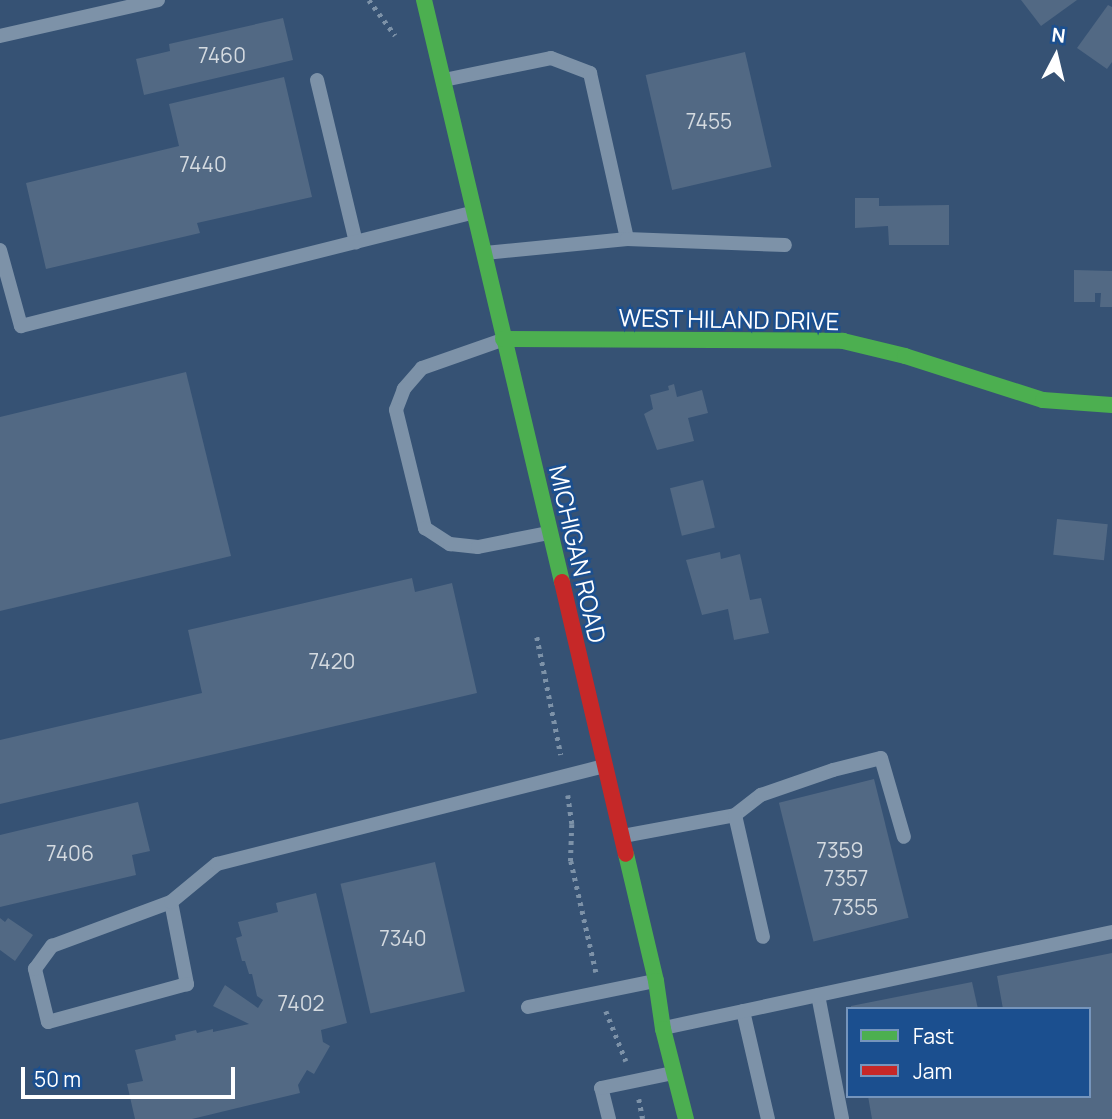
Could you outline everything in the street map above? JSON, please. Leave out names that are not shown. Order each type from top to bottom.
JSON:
[{"type":"main road","name":"MICHIGAN ROAD","points":[[424,0],[656,981],[663,1029],[686,1119]]},
{"type":"main road","name":"WEST HILAND DRIVE","points":[[503,339],[843,341],[905,356],[1043,400],[1112,405]]},
{"type":"lane","points":[[0,36],[159,0]]},
{"type":"lane","points":[[443,81],[551,58],[590,72],[627,239]]},
{"type":"lane","points":[[317,80],[356,242]]},
{"type":"lane","points":[[0,250],[21,326],[474,213]]},
{"type":"lane","points":[[483,254],[627,239],[785,245]]},
{"type":"lane","points":[[503,339],[422,368],[404,389],[396,410],[425,528],[450,544],[478,547],[550,533]]},
{"type":"lane","points":[[622,836],[736,815],[761,795],[833,770],[881,758],[904,837]]},
{"type":"lane","points":[[171,902],[187,984],[48,1022],[35,969],[52,946],[171,902],[217,864],[605,766]]},
{"type":"lane","points":[[736,815],[763,937]]},
{"type":"lane","points":[[663,1029],[1112,932]]},
{"type":"lane","points":[[528,1007],[656,981]]},
{"type":"lane","points":[[818,995],[842,1119]]},
{"type":"lane","points":[[743,1011],[768,1119]]},
{"type":"lane","points":[[609,1119],[601,1088],[674,1073]]},
{"type":"building","points":[[1021,0],[1077,0],[1041,26]]},
{"type":"building","points":[[1108,5],[1112,7],[1112,62],[1107,69],[1077,48]]},
{"type":"building","points":[[283,18],[293,60],[144,95],[136,59],[170,51],[169,44]]},
{"type":"building","points":[[745,52],[772,167],[672,190],[646,75]]},
{"type":"building","points":[[284,77],[312,197],[197,223],[200,233],[46,269],[26,183],[179,146],[169,104]]},
{"type":"building","points":[[855,198],[879,198],[879,206],[949,205],[949,245],[889,245],[888,226],[855,228]]},
{"type":"building","points":[[1074,270],[1112,271],[1112,307],[1100,307],[1101,293],[1095,293],[1095,302],[1074,302]]},
{"type":"building","points":[[186,372],[231,556],[0,611],[0,417]]},
{"type":"building","points":[[674,384],[677,397],[702,390],[708,413],[688,418],[694,441],[657,450],[644,414],[653,409],[650,395],[669,390],[668,386]]},
{"type":"building","points":[[703,480],[715,528],[682,536],[670,488]]},
{"type":"building","points":[[1057,519],[1108,524],[1104,560],[1053,555]]},
{"type":"building","points":[[720,552],[721,559],[740,554],[750,600],[761,598],[769,633],[734,640],[728,609],[702,615],[686,560]]},
{"type":"building","points":[[412,578],[415,592],[452,583],[477,693],[0,804],[0,740],[202,693],[188,630]]},
{"type":"building","points":[[874,779],[909,918],[814,941],[779,803]]},
{"type":"building","points":[[138,802],[150,851],[132,855],[136,875],[0,907],[0,835]]},
{"type":"building","points":[[435,862],[465,992],[370,1013],[340,884]]},
{"type":"building","points":[[316,893],[347,1023],[321,1030],[323,1042],[330,1046],[314,1074],[307,1070],[298,1085],[300,1093],[192,1119],[135,1119],[127,1084],[143,1081],[135,1050],[176,1040],[175,1035],[196,1030],[197,1033],[213,1029],[213,1032],[249,1024],[213,1006],[225,985],[258,1008],[263,1000],[257,996],[252,974],[249,974],[245,961],[242,961],[236,938],[242,936],[238,922],[278,912],[276,903]]},
{"type":"building","points":[[0,918],[5,922],[8,918],[33,935],[15,961],[0,950]]},
{"type":"building","points":[[1112,953],[1112,1119],[872,1119],[868,1098],[1091,1098],[1091,1007],[1003,1007],[997,976]]},
{"type":"building","points":[[972,982],[978,1007],[851,1007]]},
{"type":"traffic: fast","points":[[424,0],[562,582]]},
{"type":"traffic: fast","points":[[503,339],[843,341],[905,356],[1043,400],[1112,405]]},
{"type":"traffic: fast","points":[[626,854],[656,981],[663,1029],[686,1119]]},
{"type":"traffic: jam","points":[[562,582],[626,854]]}]
